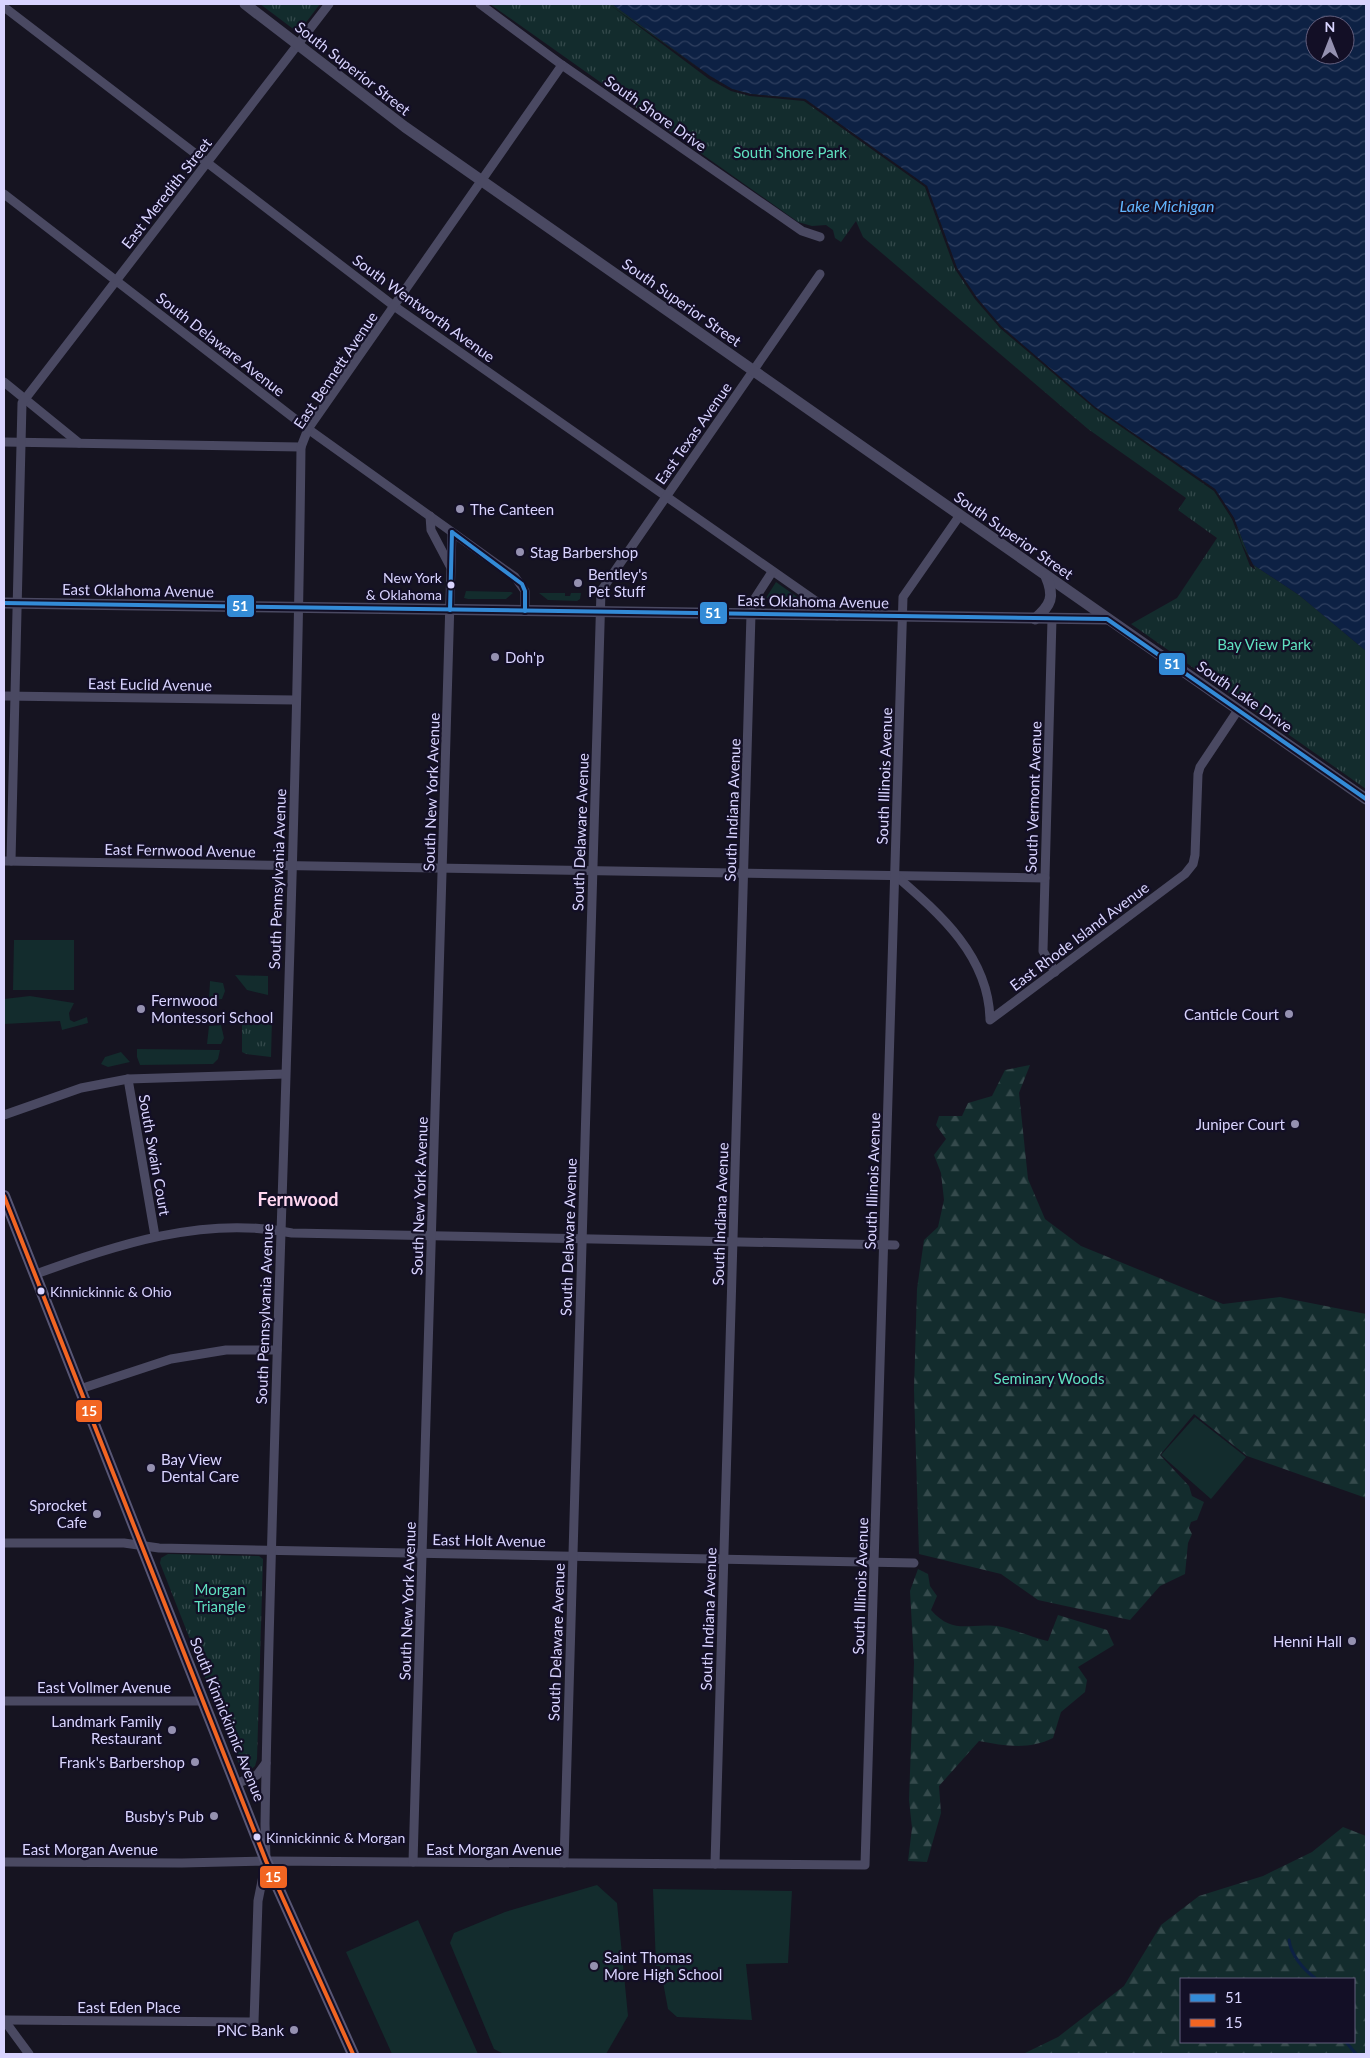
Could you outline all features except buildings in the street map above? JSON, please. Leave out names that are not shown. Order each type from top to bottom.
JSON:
[{"type":"main road","name":"South Kinnickinnic Avenue","points":[[4,1197],[36,1274],[266,1861],[353,2054]]},
{"type":"street","name":"South Superior Street","points":[[245,4],[405,127],[1107,619]]},
{"type":"street","name":"East Meredith Street","points":[[25,399],[329,4]]},
{"type":"street","name":"South Shore Drive","points":[[480,4],[562,65],[802,230],[820,237]]},
{"type":"street","name":"South Wentworth Avenue","points":[[4,7],[206,164],[394,306],[772,572],[838,616]]},
{"type":"street","name":"East Bennett Avenue","points":[[4,442],[301,447],[308,430],[562,65]]},
{"type":"street","name":"South Delaware Avenue","points":[[4,194],[308,430],[522,584],[525,591],[525,611]]},
{"type":"street","name":"East Texas Avenue","points":[[600,612],[601,591],[820,274]]},
{"type":"street","points":[[4,382],[79,443]]},
{"type":"street","points":[[7,861],[16,696],[8,603],[22,403],[25,399]]},
{"type":"street","name":"South Pennsylvania Avenue","points":[[254,2022],[258,1900],[266,1861],[266,1763],[271,1550],[292,866],[301,447]]},
{"type":"street","name":"South Illinois Avenue","points":[[865,1865],[903,597],[960,515]]},
{"type":"street","points":[[430,516],[431,530],[450,568]]},
{"type":"street","name":"South New York Avenue","points":[[413,1862],[452,532]]},
{"type":"street","name":"South Indiana Avenue","points":[[715,1864],[751,614],[752,603],[772,572]]},
{"type":"street","points":[[1035,619],[1044,611],[1051,599],[1052,592],[1046,576]]},
{"type":"street","name":"East Oklahoma Avenue","points":[[8,603],[1052,620],[1107,619]]},
{"type":"street","name":"South Delaware Avenue","points":[[564,1863],[600,612]]},
{"type":"street","name":"South Lake Drive","points":[[1107,619],[1366,799]]},
{"type":"street","name":"South Vermont Avenue","points":[[1052,620],[1043,950],[1055,972]]},
{"type":"street","name":"East Euclid Avenue","points":[[4,696],[296,700]]},
{"type":"street","name":"East Rhode Island Avenue","points":[[895,875],[939,915],[966,947],[984,980],[990,1000],[990,1020],[1185,874],[1193,864],[1196,844],[1198,774],[1200,767],[1238,710]]},
{"type":"street","name":"East Fernwood Avenue","points":[[7,861],[1045,878]]},
{"type":"street","points":[[4,1115],[81,1088],[128,1079],[285,1074]]},
{"type":"street","name":"South Swain Court","points":[[128,1079],[155,1236]]},
{"type":"street","points":[[36,1274],[100,1251],[155,1236],[238,1227],[270,1228],[292,1233],[895,1245]]},
{"type":"street","points":[[80,1389],[171,1359],[226,1350],[277,1350]]},
{"type":"street","name":"East Holt Avenue","points":[[4,1542],[141,1545],[159,1548],[914,1563]]},
{"type":"street","name":"East Vollmer Avenue","points":[[4,1701],[204,1701]]},
{"type":"street","points":[[236,1784],[257,1775],[266,1763]]},
{"type":"street","name":"East Morgan Avenue","points":[[4,1862],[182,1863],[266,1861],[865,1865]]},
{"type":"street","points":[[4,2020],[29,2054]]},
{"type":"street","name":"East Eden Place","points":[[4,2020],[254,2022]]},
{"type":"green space","points":[[260,4],[320,4],[301,29],[296,31]]},
{"type":"green space","name":"South Shore Park","points":[[490,4],[612,4],[710,76],[732,89],[805,99],[927,186],[957,268],[977,298],[1001,326],[1095,407],[1215,489],[1239,531],[1252,564],[1299,595],[1366,651],[1366,789],[1131,624],[1177,598],[1217,538],[1178,510],[1186,498],[1088,429],[863,237],[856,221],[841,242],[835,238],[833,230],[826,225],[812,226],[798,222]]},
{"type":"green space","points":[[776,582],[800,599],[766,598]]},
{"type":"green space","points":[[466,591],[513,593],[506,599],[468,599],[464,598]]},
{"type":"green space","points":[[539,593],[565,593],[565,596],[570,596],[571,593],[581,593],[580,599],[577,601],[548,600]]},
{"type":"green space","points":[[14,940],[74,940],[74,990],[13,990]]},
{"type":"green space","points":[[235,975],[268,976],[268,995],[247,990]]},
{"type":"green space","points":[[210,981],[223,983],[225,991],[222,999],[209,1000]]},
{"type":"green space","points":[[30,996],[74,1003],[69,1013],[70,1020],[74,1022],[87,1017],[88,1023],[62,1030],[60,1021],[4,1024],[4,999]]},
{"type":"green space","points":[[242,1017],[272,1018],[271,1057],[242,1052]]},
{"type":"green space","points":[[221,1025],[224,1038],[221,1044],[207,1044],[209,1026]]},
{"type":"green space","points":[[137,1049],[220,1050],[218,1059],[213,1064],[140,1065]]},
{"type":"green space","points":[[121,1052],[130,1062],[108,1067],[101,1064],[105,1057]]},
{"type":"green space","name":"Seminary Woods","points":[[1030,1065],[1019,1093],[1028,1179],[1045,1219],[1081,1246],[1223,1304],[1280,1297],[1366,1314],[1366,1498],[1247,1456],[1194,1414],[1160,1455],[1189,1486],[1192,1496],[1204,1502],[1197,1520],[1191,1522],[1189,1528],[1192,1534],[1188,1543],[1185,1574],[1160,1586],[1130,1620],[1038,1600],[1001,1574],[919,1554],[914,1390],[917,1289],[924,1240],[938,1227],[944,1200],[941,1173],[934,1155],[946,1139],[936,1125],[939,1116],[962,1116],[968,1103],[992,1096],[1005,1070]]},
{"type":"green space","points":[[1195,1417],[1246,1457],[1211,1499],[1161,1455]]},
{"type":"green space","name":"Morgan Triangle","points":[[168,1554],[259,1556],[263,1559],[257,1759],[255,1766],[248,1772],[241,1769],[160,1563],[161,1558]]},
{"type":"green space","points":[[918,1569],[928,1574],[930,1586],[937,1596],[931,1610],[946,1623],[961,1626],[986,1625],[1001,1627],[1048,1641],[1058,1615],[1107,1630],[1114,1645],[1078,1667],[1087,1680],[1085,1692],[1061,1712],[1053,1738],[1026,1746],[979,1741],[939,1786],[941,1813],[927,1862],[908,1861],[912,1828],[909,1800],[914,1663],[910,1591]]},
{"type":"green space","points":[[1343,1827],[1366,1836],[1366,2054],[1023,2054],[1058,2037],[1124,1986],[1161,1925],[1199,1896],[1263,1876],[1312,1852]]},
{"type":"green space","points":[[597,1885],[617,1903],[628,2016],[606,2054],[504,2054],[494,2049],[450,1943],[454,1933],[505,1912]]},
{"type":"green space","points":[[653,1889],[792,1891],[788,1963],[746,1964],[752,2020],[677,2017],[668,2009],[660,1966],[656,1966]]},
{"type":"green space","points":[[418,1920],[478,2054],[392,2054],[346,1952]]},
{"type":"water","name":"Lake Michigan","points":[[612,4],[1366,4],[1366,651],[1299,595],[1252,564],[1234,518],[1215,489],[1095,407],[1001,326],[977,298],[957,268],[927,186],[805,99],[751,94],[732,89],[710,76]]},
{"type":"pier","points":[[609,4],[710,76],[732,89],[751,94],[805,99],[927,186],[957,268],[977,298],[1001,326],[1095,407],[1215,489],[1234,518],[1242,544],[1256,570],[1250,566],[1232,519],[1214,491],[1094,408],[1000,328],[975,299],[955,269],[925,187],[804,101],[750,96],[731,91],[709,79]]},
{"type":"waterway","points":[[1289,1940],[1295,1956],[1302,1966],[1315,1978]]},
{"type":"waterway","points":[[1347,2043],[1356,2054]]},
{"type":"transit line","name":"51","points":[[452,532],[522,584],[525,591],[525,611]]},
{"type":"transit line","name":"51","points":[[450,610],[452,532]]},
{"type":"transit line","name":"51","points":[[4,603],[1107,619],[1366,799]]},
{"type":"transit line","name":"15","points":[[4,1196],[266,1861],[353,2054]]},
{"type":"place","name":"The Canteen","points":[[460,509]]},
{"type":"place","name":"Stag Barbershop","points":[[520,552]]},
{"type":"place","name":"Bentley's Pet Stuff","points":[[578,583]]},
{"type":"place","name":"New York & Oklahoma","points":[[451,585]]},
{"type":"place","name":"Doh'p","points":[[495,657]]},
{"type":"place","name":"Fernwood Montessori School","points":[[141,1009]]},
{"type":"place","name":"Canticle Court","points":[[1289,1014]]},
{"type":"place","name":"Juniper Court","points":[[1295,1124]]},
{"type":"place","name":"Kinnickinnic & Ohio","points":[[41,1291]]},
{"type":"place","name":"Bay View Dental Care","points":[[151,1468]]},
{"type":"place","name":"Sprocket Cafe","points":[[97,1514]]},
{"type":"place","name":"Henni Hall","points":[[1352,1641]]},
{"type":"place","name":"Landmark Family Restaurant","points":[[172,1730]]},
{"type":"place","name":"Frank's Barbershop","points":[[195,1762]]},
{"type":"place","name":"Busby's Pub","points":[[214,1816]]},
{"type":"place","name":"Kinnickinnic & Morgan","points":[[257,1837]]},
{"type":"place","name":"Saint Thomas More High School","points":[[594,1966]]},
{"type":"place","name":"PNC Bank","points":[[294,2030]]},
{"type":"district","name":"Fernwood","points":[[298,1199]]},
{"type":"park label","name":"Bay View Park","points":[[1264,644]]}]
